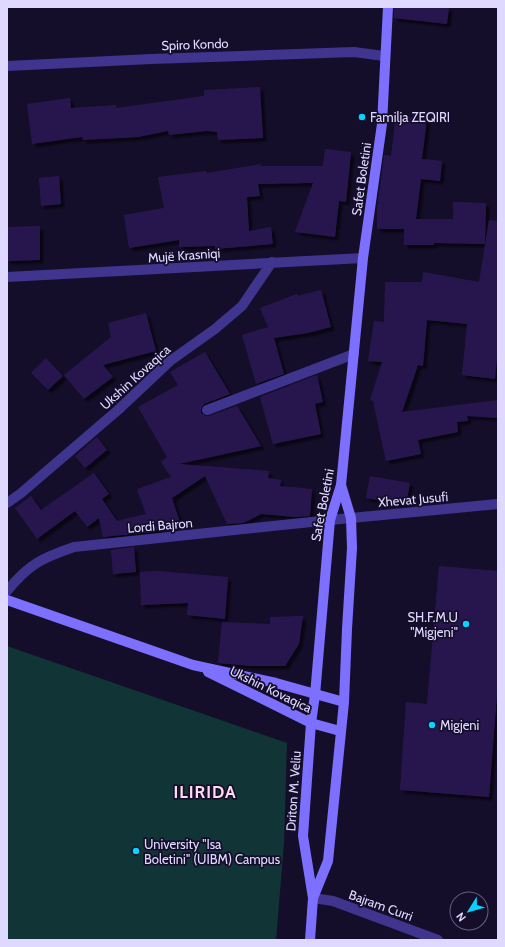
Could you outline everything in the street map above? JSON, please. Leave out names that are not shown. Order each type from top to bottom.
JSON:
[{"type":"street","name":"Safet Boletini","points":[[313,709],[330,520],[341,485],[363,258],[382,124],[384,56],[388,7]]},
{"type":"street","name":"Spiro Kondo","points":[[7,66],[354,52],[384,56]]},
{"type":"street","name":"Mujë Krasniqi","points":[[7,277],[363,258]]},
{"type":"street","name":"Ukshin Kovaqica","points":[[7,503],[20,494],[118,410],[170,361],[215,329],[242,306],[272,262]]},
{"type":"street","points":[[207,410],[354,354]]},
{"type":"street","points":[[341,485],[351,518],[352,548],[344,702]]},
{"type":"street","name":"Xhevat Jusufi","points":[[330,520],[498,504]]},
{"type":"street","name":"Lordi Bajron","points":[[7,591],[21,573],[44,558],[74,547],[330,520]]},
{"type":"street","name":"Ukshin Kovaqica","points":[[7,600],[193,665],[311,723],[340,731]]},
{"type":"street","name":"Ukshin Kovaqica","points":[[193,665],[276,683],[344,702]]},
{"type":"street","name":"Driton M. Veliu","points":[[313,898],[328,862],[344,702]]},
{"type":"street","name":"Driton M. Veliu","points":[[310,940],[313,898],[303,836],[313,709]]},
{"type":"street","name":"Bajram Curri","points":[[313,898],[333,901],[438,940]]},
{"type":"green space","name":"University \"Isa Boletini\" (UIBM) Campus","points":[[7,646],[287,743],[284,843],[276,940],[7,940]]},
{"type":"building","points":[[394,7],[449,7],[447,24],[394,18]]},
{"type":"building","points":[[260,87],[263,138],[218,140],[217,132],[206,131],[169,135],[168,131],[138,137],[83,140],[82,137],[32,144],[27,104],[70,98],[71,108],[116,105],[116,108],[204,96],[204,90]]},
{"type":"building","points":[[396,116],[427,119],[422,159],[442,161],[440,181],[421,179],[416,219],[453,219],[453,202],[486,203],[485,244],[434,243],[434,245],[404,245],[404,229],[377,229],[377,210],[384,155],[391,156]]},
{"type":"building","points":[[325,149],[351,152],[346,202],[339,201],[335,237],[295,232],[313,183],[258,184],[260,196],[247,197],[249,231],[271,227],[273,244],[215,249],[215,246],[179,247],[179,240],[129,248],[124,215],[164,208],[158,177],[206,171],[207,173],[261,164],[260,166],[323,166]]},
{"type":"building","points":[[59,176],[61,204],[41,206],[39,178]]},
{"type":"building","points":[[489,220],[498,221],[498,348],[495,379],[462,375],[467,324],[427,320],[423,366],[418,365],[402,412],[498,400],[498,418],[467,416],[468,421],[457,422],[458,432],[418,440],[421,454],[386,461],[373,401],[370,400],[382,362],[368,361],[374,321],[384,322],[385,282],[422,282],[423,272],[479,282]]},
{"type":"building","points":[[40,226],[40,260],[7,261],[7,227]]},
{"type":"building","points":[[321,290],[331,327],[308,333],[274,338],[284,374],[256,384],[242,335],[268,327],[260,308],[297,294],[298,296]]},
{"type":"building","points":[[146,313],[156,351],[103,365],[113,377],[84,399],[64,375],[111,337],[108,323]]},
{"type":"building","points":[[205,352],[230,394],[204,404],[201,409],[201,413],[209,416],[237,406],[261,446],[179,464],[269,471],[268,478],[281,480],[280,486],[312,489],[310,516],[295,517],[261,514],[243,523],[227,524],[205,476],[172,498],[180,522],[152,532],[103,537],[99,518],[87,527],[75,511],[37,539],[15,508],[31,496],[41,510],[94,473],[109,494],[102,499],[117,521],[146,514],[137,489],[171,477],[161,462],[167,457],[138,407],[178,385],[170,372]]},
{"type":"building","points":[[46,358],[63,376],[48,390],[31,373]]},
{"type":"building","points":[[317,375],[323,402],[315,404],[321,434],[273,444],[260,397]]},
{"type":"building","points":[[97,437],[107,450],[85,468],[75,456]]},
{"type":"building","points":[[370,476],[410,483],[406,505],[366,498]]},
{"type":"building","points":[[134,547],[136,572],[113,574],[111,550]]},
{"type":"building","points":[[439,566],[498,571],[498,682],[489,797],[400,790],[406,702],[427,704]]},
{"type":"building","points":[[157,571],[228,577],[225,619],[187,615],[188,603],[141,605],[140,572]]},
{"type":"building","points":[[303,616],[299,644],[285,666],[251,666],[218,663],[222,622],[270,624],[270,617]]},
{"type":"place","name":"Familja ZEQIRI","points":[[362,117]]},
{"type":"place","name":"SH.F.M.U \"Migjeni\"","points":[[466,624]]},
{"type":"place","name":"Migjeni","points":[[432,725]]},
{"type":"place","name":"University \"Isa Boletini\" (UIBM) Campus","points":[[136,851]]},
{"type":"district","name":"ILIRIDA","points":[[205,792]]}]
